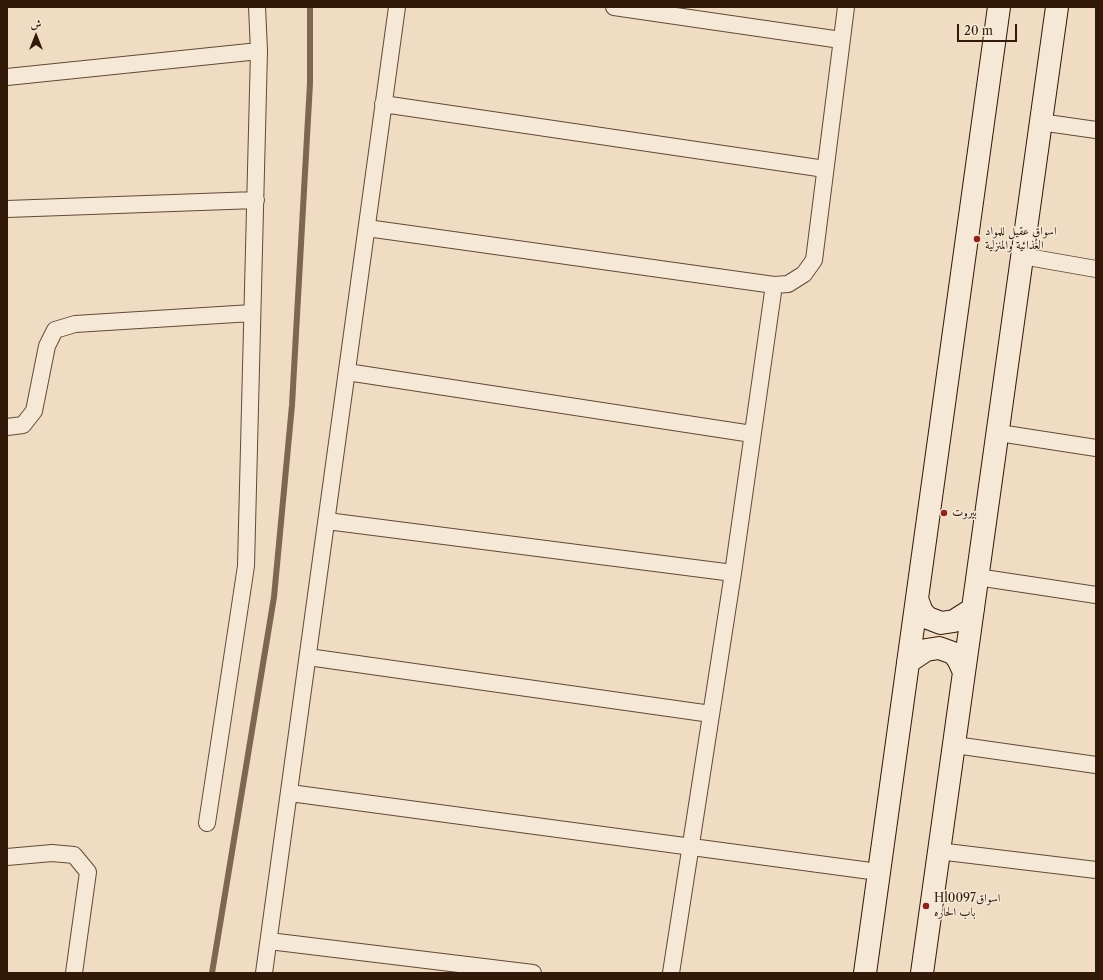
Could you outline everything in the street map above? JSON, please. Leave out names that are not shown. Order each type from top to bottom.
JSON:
[{"type":"main road","points":[[865,973],[1000,7]]},
{"type":"main road","points":[[922,973],[938,851],[999,433],[1040,122],[1057,7]]},
{"type":"main road","points":[[917,599],[922,612],[928,618],[941,623],[954,621],[973,609]]},
{"type":"main road","points":[[908,662],[926,650],[939,648],[952,653],[958,659],[964,672]]},
{"type":"street","points":[[206,823],[246,566],[259,51],[257,7]]},
{"type":"street","points":[[264,973],[290,793],[397,7]]},
{"type":"street","points":[[614,7],[841,40]]},
{"type":"street","points":[[367,228],[774,285],[788,284],[804,274],[814,260],[846,7]]},
{"type":"street","points":[[7,77],[259,51]]},
{"type":"street","points":[[384,104],[825,169]]},
{"type":"street","points":[[1040,122],[1096,130]]},
{"type":"street","points":[[7,209],[256,200]]},
{"type":"street","points":[[1022,256],[1096,269]]},
{"type":"street","points":[[671,973],[733,573],[774,285]]},
{"type":"street","points":[[7,427],[23,425],[34,411],[47,346],[55,330],[75,324],[252,312]]},
{"type":"street","points":[[347,372],[752,434]]},
{"type":"street","points":[[999,433],[1096,448]]},
{"type":"street","points":[[327,521],[733,573]]},
{"type":"street","points":[[978,577],[1096,595]]},
{"type":"street","points":[[308,657],[711,714]]},
{"type":"street","points":[[954,745],[1096,765]]},
{"type":"street","points":[[290,793],[690,848],[878,872]]},
{"type":"street","points":[[938,851],[1096,870]]},
{"type":"street","points":[[7,857],[52,853],[74,856],[88,872],[74,973]]},
{"type":"street","points":[[268,941],[533,973]]},
{"type":"waterway","points":[[212,973],[274,597],[292,405],[310,83],[310,7]]},
{"type":"place","name":"اسواق عقيل للمواد الغذائية والمنزلية","points":[[977,239]]},
{"type":"place","name":"بيروت","points":[[944,513]]},
{"type":"place","name":"Hl0097اسواق باب الحاره","points":[[926,906]]}]
